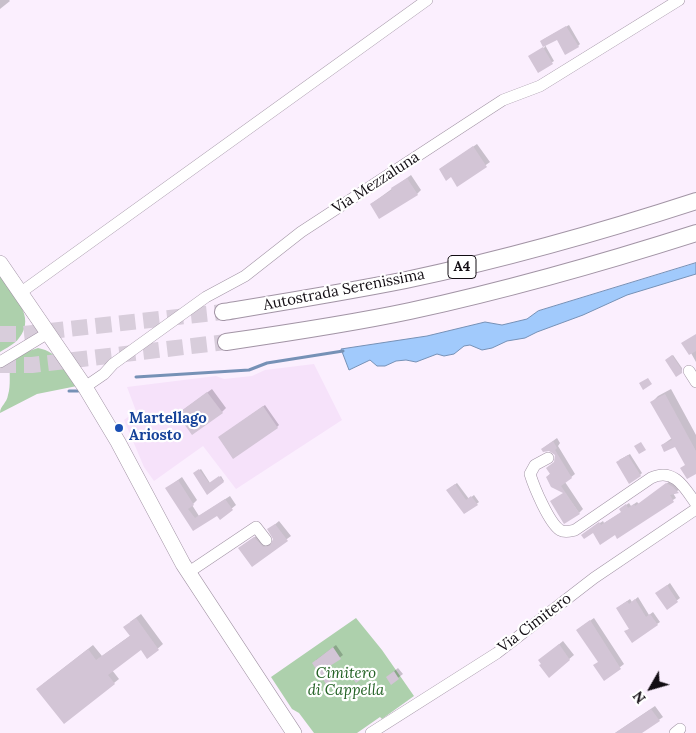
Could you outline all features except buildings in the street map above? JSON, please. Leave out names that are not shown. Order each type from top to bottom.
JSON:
[{"type":"highway","name":"Autostrada Serenissima","points":[[223,312],[406,280],[507,256],[606,229],[696,201]]},
{"type":"highway","name":"Autostrada Serenissima","points":[[226,342],[410,311],[602,262],[696,234]]},
{"type":"main road","points":[[0,264],[86,388],[118,442],[188,572],[294,733]]},
{"type":"street","points":[[20,293],[427,0]]},
{"type":"street","name":"Via Mezzaluna","points":[[86,388],[113,364],[206,297],[245,276],[301,232],[441,140],[504,100],[540,86],[679,0]]},
{"type":"street","points":[[0,362],[48,333]]},
{"type":"street","points":[[688,371],[696,382]]},
{"type":"street","points":[[548,458],[534,465],[530,474],[552,522],[560,530],[566,532],[575,530],[651,478],[662,474],[684,485],[696,504]]},
{"type":"street","name":"Via Cimitero","points":[[371,733],[497,653],[594,578],[696,509]]},
{"type":"street","points":[[188,572],[256,527],[266,540]]},
{"type":"shaded area","points":[[314,364],[342,420],[236,489],[203,446],[154,481],[144,467],[124,420],[136,411],[127,387],[216,376],[224,379],[252,376],[265,370]]},
{"type":"green space","points":[[0,276],[21,306],[25,322],[24,330],[17,340],[0,352]]},
{"type":"green space","points":[[38,348],[56,357],[77,386],[37,394],[0,413],[9,391],[10,362],[26,352]]},
{"type":"green space","name":"Cimitero di Cappella","points":[[356,618],[382,650],[414,696],[382,719],[380,717],[357,733],[314,733],[299,713],[292,709],[271,677]]},
{"type":"water","points":[[696,263],[696,274],[627,295],[525,338],[507,341],[492,348],[482,350],[470,345],[464,346],[454,354],[444,356],[437,354],[416,362],[396,361],[385,366],[377,366],[370,360],[349,370],[341,349],[427,336],[485,322],[502,325],[527,319],[538,311]]},
{"type":"waterway","points":[[136,377],[249,370],[267,363],[343,351]]},
{"type":"waterway","points":[[69,391],[78,391]]},
{"type":"tunnel","points":[[0,334],[23,334],[223,312]]},
{"type":"tunnel","points":[[0,365],[32,365],[226,342]]},
{"type":"place","name":"Martellago Ariosto","points":[[119,428]]}]
